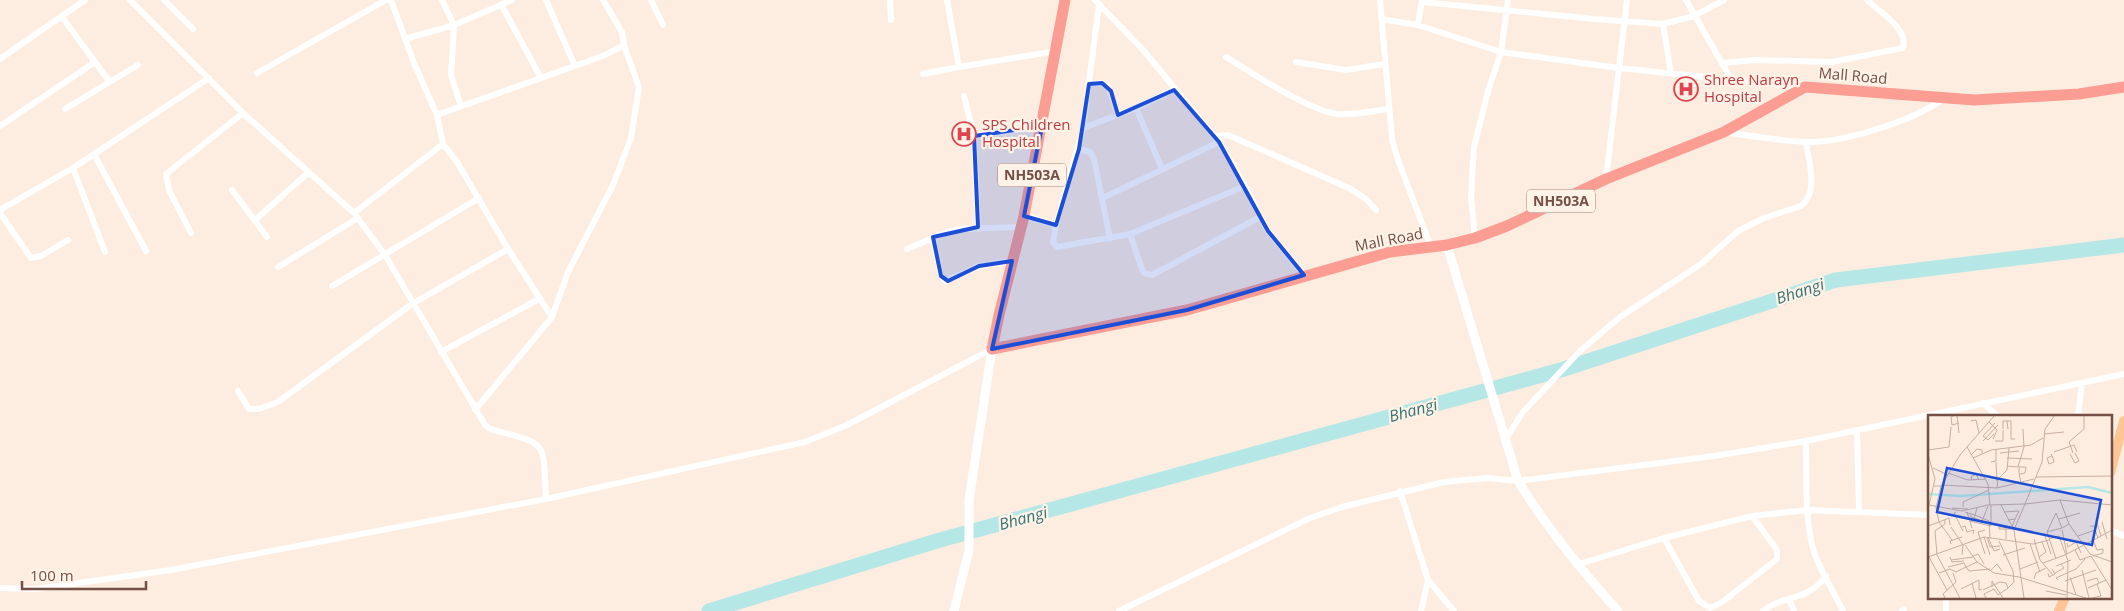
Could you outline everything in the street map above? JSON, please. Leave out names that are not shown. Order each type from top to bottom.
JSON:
[{"type":"highway","name":"NH503A","points":[[992,349],[1042,126],[1065,0]]},
{"type":"highway","name":"Mall Road","points":[[992,349],[1187,310],[1390,252],[1448,246],[1475,238],[1508,226],[1606,179],[1724,132],[1805,87],[1943,99],[1995,99],[2079,94],[2124,87]]},
{"type":"main road","points":[[1448,246],[1518,481],[1536,510],[1576,565],[1618,611]]},
{"type":"main road","points":[[954,611],[967,560],[974,457],[992,349]]},
{"type":"main road","points":[[2112,459],[2115,440],[2124,421]]},
{"type":"main road","points":[[2060,611],[2065,598]]},
{"type":"street","points":[[0,59],[85,0]]},
{"type":"street","points":[[130,0],[243,113],[356,216],[385,255],[475,410],[490,429],[534,442],[540,447],[543,454],[546,499]]},
{"type":"street","points":[[164,0],[194,29]]},
{"type":"street","points":[[257,73],[386,0]]},
{"type":"street","points":[[391,0],[437,115],[443,144],[457,162],[508,249],[552,317]]},
{"type":"street","points":[[442,0],[454,24],[450,75],[462,106]]},
{"type":"street","points":[[405,39],[454,24],[502,6],[512,0]]},
{"type":"street","points":[[546,0],[575,66]]},
{"type":"street","points":[[475,410],[552,317],[568,272],[613,185],[633,129],[639,88],[624,45],[622,32],[603,0]]},
{"type":"street","points":[[651,0],[663,25]]},
{"type":"street","points":[[890,0],[891,20]]},
{"type":"street","points":[[947,0],[959,67]]},
{"type":"street","points":[[1380,0],[1388,109],[1395,150],[1430,247]]},
{"type":"street","points":[[1475,238],[1471,196],[1474,148],[1488,92],[1501,52],[1508,0]]},
{"type":"street","points":[[1606,179],[1627,0]]},
{"type":"street","points":[[1686,0],[1732,81]]},
{"type":"street","points":[[1418,24],[1422,1],[1507,11],[1663,24],[1694,16],[1724,0]]},
{"type":"street","points":[[1722,63],[1755,60],[1832,62],[1904,48],[1900,29],[1866,0]]},
{"type":"street","points":[[1097,2],[1090,84],[1083,128],[1079,149],[1056,225],[1054,242],[1057,247],[1130,234],[1245,186]]},
{"type":"street","points":[[1097,2],[1144,51],[1174,90],[1219,142],[1245,186],[1260,217],[1304,276]]},
{"type":"street","points":[[502,6],[541,78]]},
{"type":"street","points":[[62,17],[109,81]]},
{"type":"street","points":[[1381,19],[1418,24],[1501,52],[1671,74],[1805,87]]},
{"type":"street","points":[[1663,24],[1671,74]]},
{"type":"street","points":[[437,115],[603,56],[624,45]]},
{"type":"street","points":[[923,74],[1056,51]]},
{"type":"street","points":[[1226,57],[1278,88],[1328,112],[1339,114],[1388,109]]},
{"type":"street","points":[[0,126],[95,62]]},
{"type":"street","points":[[1296,62],[1346,70],[1384,64]]},
{"type":"street","points":[[65,109],[138,65]]},
{"type":"street","points":[[68,240],[41,256],[31,258],[0,211],[73,168],[209,78]]},
{"type":"street","points":[[1090,84],[1102,83],[1108,86],[1118,115]]},
{"type":"street","points":[[1083,128],[1136,108],[1174,90]]},
{"type":"street","points":[[964,96],[974,136],[978,227]]},
{"type":"street","points":[[1724,132],[1806,142],[1845,137],[1916,116],[1943,99]]},
{"type":"street","points":[[1136,108],[1162,169]]},
{"type":"street","points":[[191,233],[169,190],[166,174],[243,113]]},
{"type":"street","points":[[974,136],[1042,126]]},
{"type":"street","points":[[1214,136],[1228,135],[1349,188],[1366,199],[1376,210]]},
{"type":"street","points":[[1103,198],[1219,142]]},
{"type":"street","points":[[1506,440],[1523,412],[1580,351],[1620,318],[1702,264],[1738,231],[1749,224],[1795,208],[1806,202],[1811,191],[1806,142]]},
{"type":"street","points":[[278,267],[356,216],[443,144]]},
{"type":"street","points":[[1079,149],[1092,154],[1103,198],[1110,239]]},
{"type":"street","points":[[94,154],[146,251]]},
{"type":"street","points":[[73,168],[105,252]]},
{"type":"street","points":[[255,220],[309,172]]},
{"type":"street","points":[[232,190],[266,237]]},
{"type":"street","points":[[332,286],[479,198]]},
{"type":"street","points":[[1130,234],[1144,273],[1152,275],[1260,217]]},
{"type":"street","points":[[907,249],[961,229],[1022,221],[1056,225]]},
{"type":"street","points":[[933,238],[942,276],[945,281],[979,266],[1012,261]]},
{"type":"street","points":[[238,391],[249,409],[264,408],[278,402],[412,304],[508,249]]},
{"type":"street","points":[[441,352],[539,299]]},
{"type":"street","points":[[0,588],[36,588],[171,570],[546,499],[812,439],[847,425],[992,349]]},
{"type":"street","points":[[1930,415],[2124,374]]},
{"type":"street","points":[[2078,415],[2082,382]]},
{"type":"street","points":[[1983,404],[1996,415]]},
{"type":"street","points":[[1119,611],[1310,518],[1400,491],[1444,482],[1487,478],[1518,481],[1714,456],[1806,441],[1928,415]]},
{"type":"street","points":[[1857,430],[1859,512]]},
{"type":"street","points":[[1806,441],[1808,510],[1812,544],[1817,560],[1843,611]]},
{"type":"street","points":[[1400,491],[1428,580],[1454,611]]},
{"type":"street","points":[[1576,565],[1664,538],[1752,516],[1808,510],[1928,515]]},
{"type":"street","points":[[1664,538],[1699,601],[1706,607],[1714,607],[1777,559],[1777,550],[1752,516]]},
{"type":"street","points":[[2112,531],[2124,536]]},
{"type":"street","points":[[1763,611],[1814,590],[1826,576]]},
{"type":"street","points":[[1421,611],[1428,580]]},
{"type":"street","points":[[1946,598],[1946,611]]},
{"type":"street","points":[[1789,599],[1794,611]]},
{"type":"highlighted area","points":[[1102,83],[1111,91],[1118,115],[1174,90],[1219,142],[1268,231],[1304,275],[1187,310],[992,349],[1012,261],[979,266],[948,281],[941,276],[933,237],[978,227],[974,136],[1042,126],[1024,216],[1056,225],[1079,149],[1089,84]]},
{"type":"waterway","name":"Bhangi","points":[[709,611],[940,540],[1564,369],[1836,280],[2124,245]]},
{"type":"place","name":"Shree Narayn Hospital","points":[[1686,89]]},
{"type":"place","name":"SPS Children Hospital","points":[[964,134]]}]
